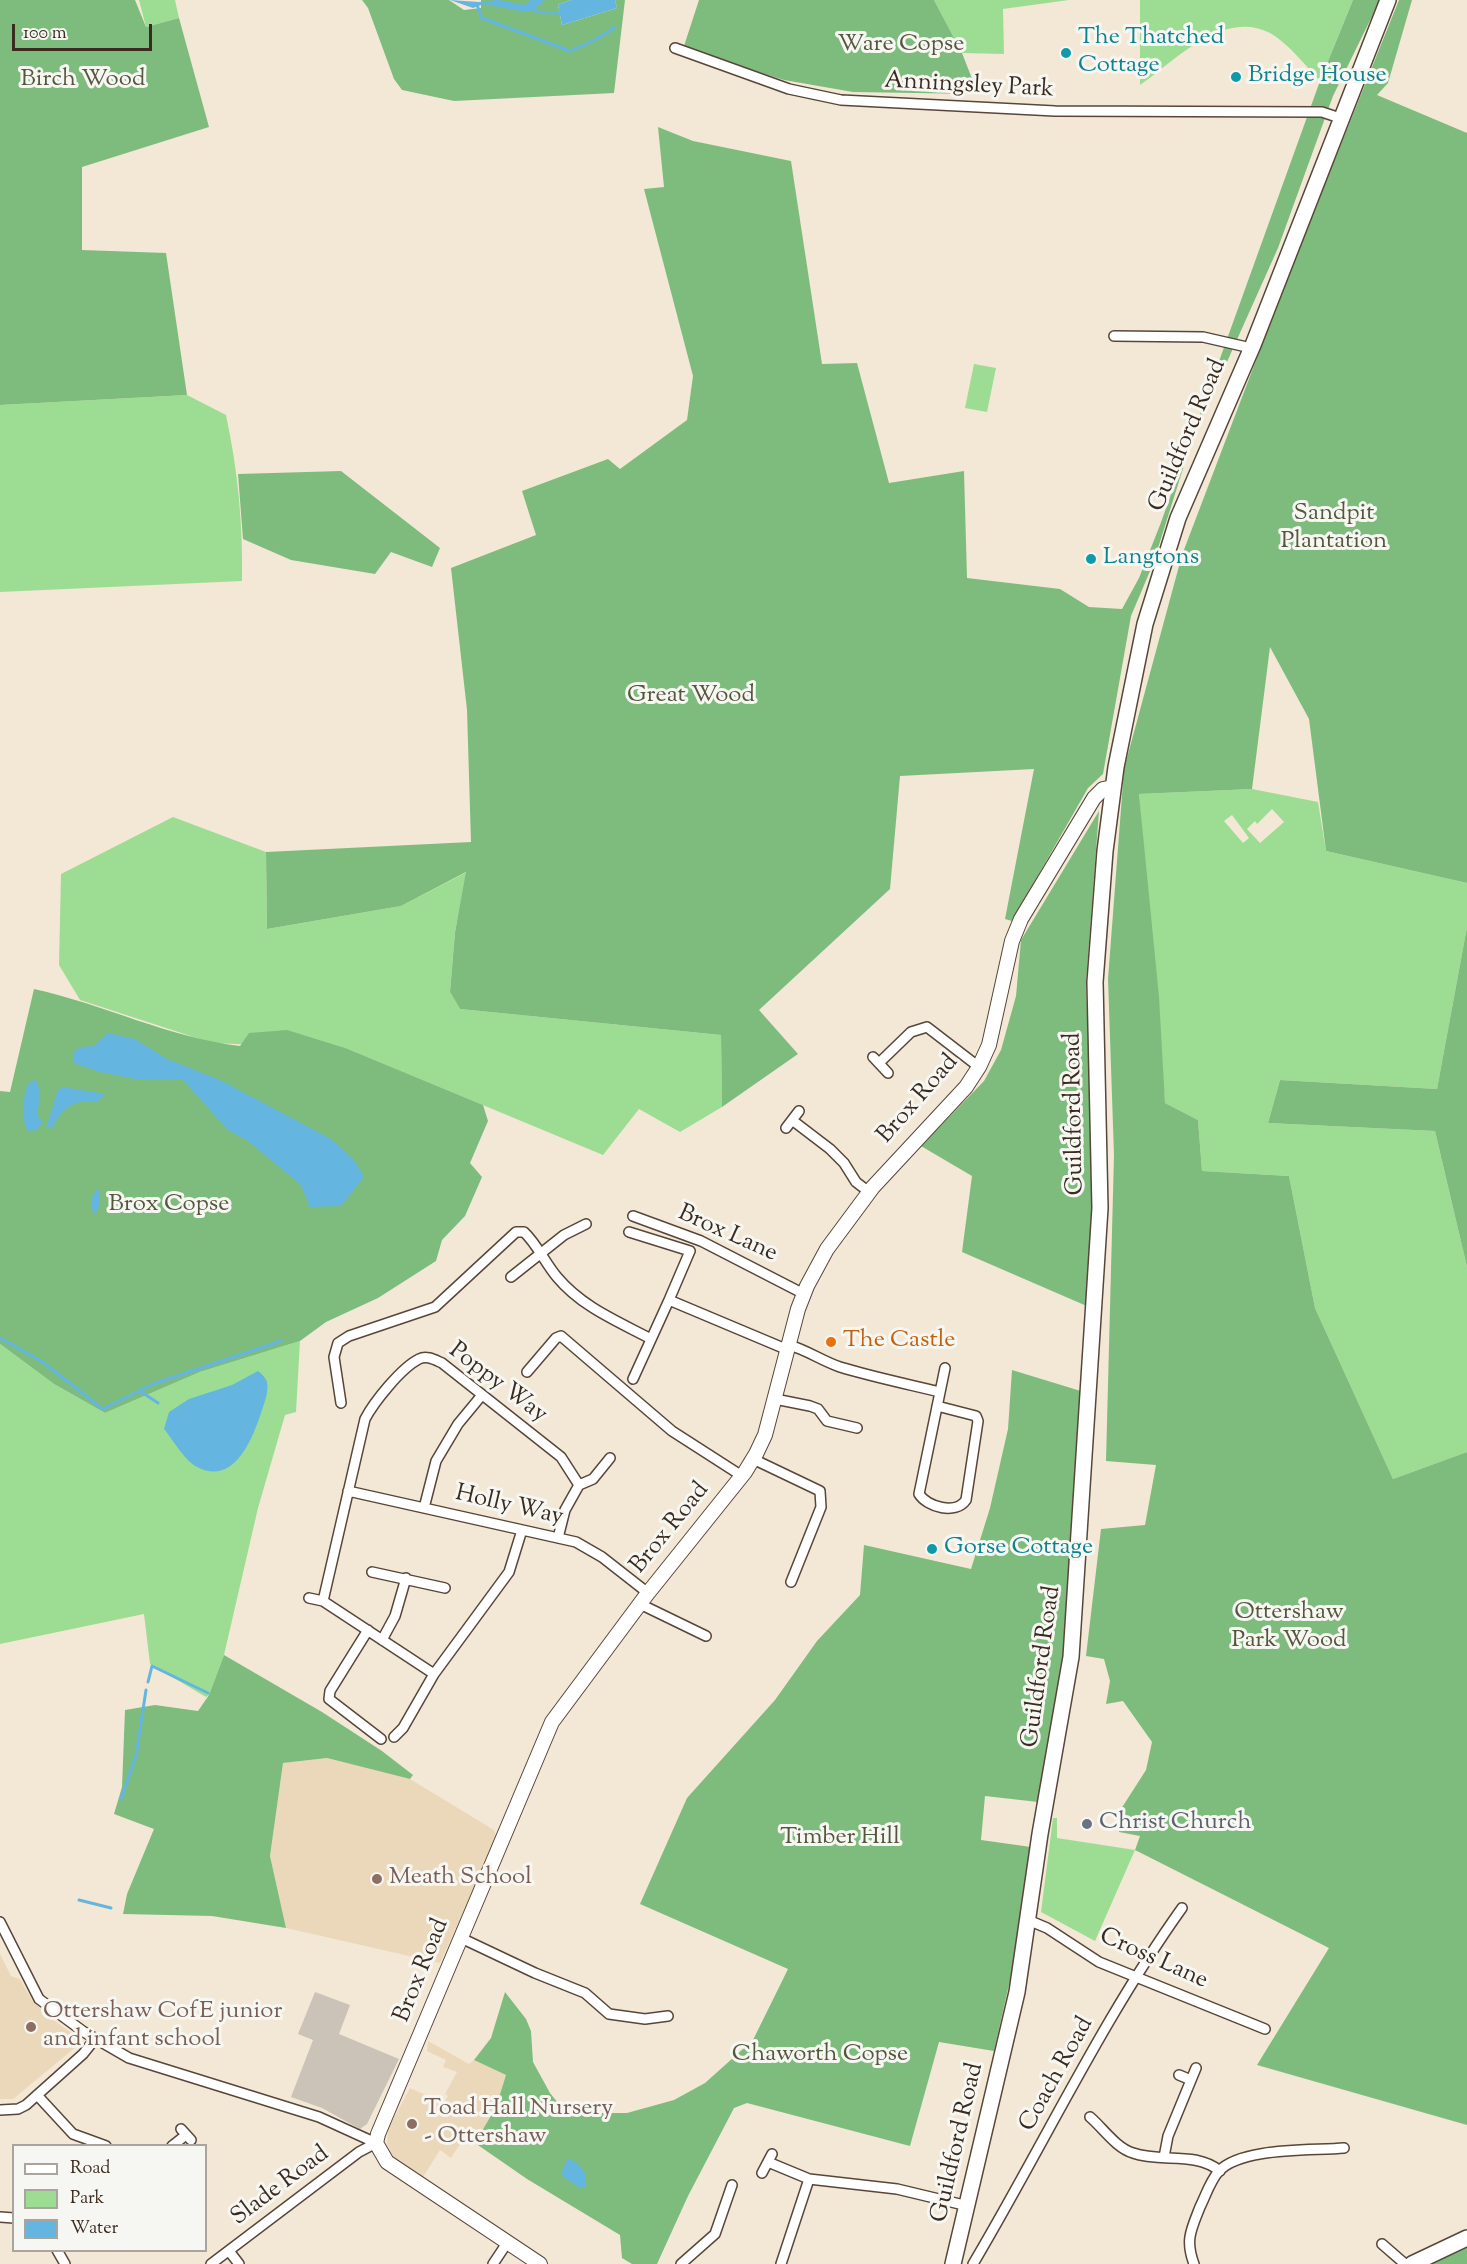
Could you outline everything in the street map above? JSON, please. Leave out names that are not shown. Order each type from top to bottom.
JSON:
[{"type":"main road","name":"Guildford Road","points":[[953,2264],[1017,1992],[1040,1834],[1071,1657],[1100,1208],[1095,982],[1113,787],[1135,670],[1159,573],[1178,518],[1251,348],[1388,0]]},
{"type":"main road","points":[[1412,2264],[1467,2238]]},
{"type":"street","name":"Anningsley Park","points":[[675,48],[789,89],[841,100],[1055,111],[1322,112],[1340,118]]},
{"type":"street","points":[[1114,336],[1203,338],[1251,348]]},
{"type":"street","name":"Brox Road","points":[[376,2143],[383,2121],[552,1722],[753,1459],[765,1435],[804,1294],[827,1249],[869,1192],[966,1087],[979,1067],[989,1046],[1012,941],[1021,919],[1094,798],[1103,789],[1113,787]]},
{"type":"street","points":[[888,1073],[876,1060],[911,1032],[927,1027],[979,1067]]},
{"type":"street","points":[[799,1111],[789,1124],[830,1149],[844,1163],[856,1182],[869,1192]]},
{"type":"street","name":"Brox Lane","points":[[633,1216],[701,1241],[804,1294]]},
{"type":"street","points":[[511,1277],[564,1235],[586,1224]]},
{"type":"street","points":[[341,1404],[334,1357],[335,1347],[342,1339],[435,1307],[516,1232],[524,1232],[530,1238],[539,1255],[559,1280],[592,1309],[651,1338]]},
{"type":"street","points":[[629,1232],[690,1251],[633,1379]]},
{"type":"street","points":[[669,1300],[788,1347],[804,1349],[823,1360],[843,1367],[940,1392]]},
{"type":"street","points":[[527,1372],[556,1338],[561,1336],[672,1431],[742,1476]]},
{"type":"street","name":"Poppy Way","points":[[348,1491],[365,1419],[373,1404],[420,1358],[442,1363],[561,1457],[579,1485]]},
{"type":"street","points":[[937,1406],[968,1412],[976,1416],[978,1421],[966,1500],[962,1506],[954,1509],[931,1504],[919,1494],[937,1406],[945,1368]]},
{"type":"street","points":[[424,1508],[436,1461],[458,1424],[482,1395]]},
{"type":"street","points":[[775,1399],[810,1406],[818,1409],[827,1421],[856,1428]]},
{"type":"street","points":[[558,1538],[565,1510],[579,1485],[593,1479],[610,1458]]},
{"type":"street","points":[[753,1459],[820,1491],[821,1507],[791,1582]]},
{"type":"street","points":[[323,1601],[348,1491]]},
{"type":"street","name":"Holly Way","points":[[348,1491],[576,1542],[593,1551],[644,1599],[705,1633]]},
{"type":"street","points":[[394,1737],[403,1728],[434,1674],[509,1572],[522,1530]]},
{"type":"street","points":[[372,1572],[445,1588]]},
{"type":"street","points":[[382,1640],[394,1616],[406,1578]]},
{"type":"street","points":[[309,1598],[323,1601],[434,1674]]},
{"type":"street","points":[[368,1630],[330,1691],[329,1699],[332,1704],[381,1739]]},
{"type":"street","name":"Coach Road","points":[[973,2264],[1137,1977],[1182,1908]]},
{"type":"street","name":"Cross Lane","points":[[1028,1920],[1047,1928],[1100,1962],[1265,2029]]},
{"type":"street","points":[[0,1922],[7,1930],[27,1980],[39,1999],[95,2039],[129,2058],[319,2117],[376,2143],[387,2162],[540,2264]]},
{"type":"street","points":[[461,1938],[535,1973],[585,1993],[609,2014],[645,2019],[668,2016]]},
{"type":"street","points":[[0,2110],[18,2109],[37,2095],[83,2054],[95,2039]]},
{"type":"street","points":[[1164,2157],[1168,2136],[1196,2067]]},
{"type":"street","points":[[1179,2075],[1191,2080]]},
{"type":"street","points":[[37,2095],[73,2134],[103,2144]]},
{"type":"street","points":[[1090,2117],[1126,2151],[1147,2157],[1196,2160],[1220,2170]]},
{"type":"street","points":[[173,2144],[186,2134]]},
{"type":"street","name":"Slade Road","points":[[211,2264],[359,2152],[376,2143]]},
{"type":"street","points":[[1194,2264],[1188,2242],[1192,2227],[1211,2183],[1220,2170],[1248,2156],[1346,2145]]},
{"type":"street","points":[[762,2173],[770,2158],[809,2179],[897,2189],[968,2206]]},
{"type":"street","points":[[781,2264],[809,2179]]},
{"type":"street","points":[[681,2264],[715,2234],[732,2185]]},
{"type":"street","points":[[493,2264],[507,2243]]},
{"type":"street","points":[[1382,2244],[1405,2264]]},
{"type":"street","points":[[229,2250],[239,2264]]},
{"type":"shaded area","name":"Meath School","points":[[327,1758],[410,1779],[494,1830],[497,1838],[440,1963],[286,1928],[270,1856],[283,1763]]},
{"type":"shaded area","name":"Ottershaw CofE junior and infant school","points":[[0,1954],[11,1976],[20,1979],[32,2000],[49,2017],[76,2036],[77,2046],[13,2099],[0,2099]]},
{"type":"shaded area","points":[[315,1992],[350,2005],[339,2034],[399,2059],[367,2124],[360,2129],[322,2108],[291,2097],[313,2040],[298,2034]]},
{"type":"shaded area","points":[[428,2041],[469,2064],[474,2060],[506,2075],[496,2107],[475,2143],[465,2136],[451,2158],[440,2150],[423,2177],[393,2156],[387,2144],[388,2129],[410,2088],[444,2103],[448,2096],[445,2094],[457,2072],[443,2067],[446,2060],[427,2051]]},
{"type":"green space","name":"Birch Wood","points":[[0,0],[135,0],[146,27],[179,18],[209,127],[82,167],[82,250],[166,253],[187,395],[0,405]]},
{"type":"green space","points":[[139,0],[175,0],[179,18],[146,27]]},
{"type":"green space","points":[[362,0],[449,0],[464,10],[481,8],[481,0],[571,0],[558,5],[562,25],[617,8],[615,0],[625,0],[614,93],[454,101],[402,90],[394,79],[368,8]]},
{"type":"green space","name":"Ware Copse","points":[[699,0],[934,0],[962,53],[978,94],[853,92],[784,80],[683,49]]},
{"type":"green space","points":[[934,0],[1069,0],[1003,9],[1004,54],[962,53]]},
{"type":"green space","points":[[1140,0],[1353,0],[1320,81],[1290,49],[1270,33],[1252,27],[1235,27],[1218,32],[1201,41],[1140,85]]},
{"type":"green space","name":"Great Wood","points":[[1353,0],[1380,0],[1333,96],[1278,248],[1192,440],[1153,564],[1131,616],[1103,774],[1088,788],[1012,921],[1005,919],[1034,769],[900,776],[890,889],[759,1010],[798,1054],[722,1107],[721,1035],[460,1009],[450,992],[455,932],[466,872],[401,906],[267,929],[266,852],[471,842],[467,710],[451,568],[536,535],[522,491],[608,459],[620,469],[687,420],[693,376],[644,189],[664,187],[658,127],[693,141],[791,161],[822,364],[857,363],[889,483],[964,471],[967,578],[1060,589],[1089,607],[1122,609],[1139,578],[1160,525],[1320,81]]},
{"type":"green space","name":"Ottershaw Park Wood","points":[[1399,0],[1412,0],[1388,83],[1377,95],[1467,133],[1467,883],[1326,851],[1309,719],[1270,647],[1252,789],[1139,794],[1159,997],[1165,1103],[1198,1120],[1202,1171],[1289,1176],[1315,1308],[1393,1479],[1467,1452],[1467,2125],[1257,2065],[1329,1948],[1135,1850],[1140,1836],[1119,1832],[1121,1809],[1146,1770],[1152,1742],[1123,1701],[1106,1704],[1110,1681],[1104,1659],[1086,1656],[1101,1529],[1145,1525],[1156,1465],[1106,1461],[1114,1155],[1108,979],[1124,769],[1182,555],[1290,271]]},
{"type":"green space","points":[[974,364],[996,368],[987,412],[965,408]]},
{"type":"green space","points":[[187,395],[226,415],[239,498],[242,581],[0,592],[0,405]]},
{"type":"green space","points":[[341,471],[440,548],[432,567],[391,552],[375,574],[291,560],[243,539],[238,474]]},
{"type":"green space","points":[[1252,789],[1318,802],[1326,851],[1467,883],[1467,927],[1437,1089],[1280,1080],[1268,1123],[1435,1131],[1467,1267],[1467,1452],[1393,1479],[1315,1308],[1289,1176],[1202,1171],[1198,1120],[1165,1103],[1139,794]],"holes":[[[1272,809],[1284,822],[1260,843],[1247,829],[1255,821],[1257,824]],[[1232,815],[1249,838],[1243,843],[1224,821]]]},
{"type":"green space","points":[[1099,811],[1086,982],[1094,1221],[1089,1307],[962,1252],[972,1176],[921,1146],[984,1081],[1001,1050],[1016,996],[1021,940]]},
{"type":"green space","points":[[173,817],[266,852],[267,929],[401,906],[467,872],[455,931],[450,992],[460,1009],[721,1035],[722,1107],[680,1132],[639,1109],[603,1155],[348,1049],[212,1043],[80,1000],[59,965],[61,874]]},
{"type":"green space","points":[[1467,927],[1467,1267],[1435,1131],[1268,1123],[1280,1080],[1437,1089]]},
{"type":"green space","name":"Brox Copse","points":[[34,989],[214,1042],[240,1046],[249,1033],[287,1030],[348,1049],[483,1105],[488,1121],[470,1163],[482,1177],[465,1216],[442,1240],[436,1261],[378,1298],[326,1322],[300,1341],[200,1372],[105,1413],[54,1384],[0,1344],[0,1091],[10,1092]]},
{"type":"green space","points":[[300,1341],[296,1412],[285,1415],[258,1508],[224,1655],[209,1695],[206,1697],[150,1664],[144,1614],[0,1644],[0,1344],[54,1384],[105,1413],[200,1372]]},
{"type":"green space","name":"Timber Hill","points":[[1012,1370],[1084,1392],[1078,1430],[1068,1631],[1038,1802],[985,1796],[981,1840],[1031,1847],[1017,1949],[994,2051],[939,2042],[910,2146],[747,2103],[734,2108],[688,2196],[657,2264],[632,2264],[622,2258],[620,2235],[527,2179],[475,2143],[496,2107],[506,2075],[474,2060],[491,2038],[505,1992],[526,2019],[531,2031],[533,2062],[550,2093],[566,2113],[627,2113],[674,2100],[705,2083],[753,2040],[788,1969],[640,1904],[687,1798],[775,1700],[817,1641],[860,1595],[864,1545],[971,1569],[990,1508],[1008,1429]]},
{"type":"green space","points":[[224,1655],[322,1712],[382,1751],[413,1775],[410,1779],[327,1758],[283,1763],[270,1856],[286,1928],[212,1916],[123,1914],[127,1894],[154,1829],[114,1814],[122,1787],[125,1710],[155,1705],[198,1711],[209,1695]]},
{"type":"green space","points":[[1053,1818],[1057,1818],[1057,1838],[1135,1850],[1095,1941],[1041,1912]]},
{"type":"green space","points":[[1467,2248],[1467,2264],[1431,2264]]},
{"type":"water","points":[[450,0],[479,2],[498,0],[524,5],[531,0],[545,0],[534,10],[525,12],[484,4],[473,8]]},
{"type":"water","points":[[571,0],[615,0],[617,8],[562,25],[558,5]]},
{"type":"water","points":[[108,1033],[135,1039],[167,1059],[220,1080],[331,1139],[355,1161],[364,1177],[341,1206],[310,1207],[301,1185],[248,1141],[228,1130],[182,1079],[140,1080],[100,1072],[74,1063],[73,1052],[81,1047],[94,1046]]},
{"type":"water","points":[[36,1079],[40,1097],[37,1114],[43,1122],[37,1130],[28,1131],[23,1114],[24,1102],[28,1084]]},
{"type":"water","points":[[63,1087],[105,1094],[98,1101],[76,1103],[70,1106],[60,1114],[52,1128],[46,1128],[58,1090]]},
{"type":"water","points":[[99,1189],[99,1206],[95,1215],[92,1200],[96,1190]]},
{"type":"water","points":[[258,1371],[267,1382],[267,1394],[246,1447],[231,1466],[221,1471],[210,1471],[197,1467],[184,1455],[164,1429],[169,1412],[189,1399],[232,1385]]},
{"type":"water","points":[[570,2159],[584,2170],[585,2187],[580,2188],[561,2175],[566,2161]]},
{"type":"waterway","points":[[477,5],[482,18],[570,51],[597,39],[615,27]]},
{"type":"waterway","points":[[533,7],[537,12],[560,13]]},
{"type":"waterway","points":[[0,1338],[41,1361],[103,1409],[153,1384],[281,1341]]},
{"type":"waterway","points":[[140,1391],[158,1403]]},
{"type":"waterway","points":[[148,1682],[152,1666],[208,1693]]},
{"type":"waterway","points":[[121,1799],[136,1756],[146,1690]]},
{"type":"waterway","points":[[79,1900],[111,1908]]},
{"type":"place","name":"The Thatched Cottage","points":[[1066,53]]},
{"type":"place","name":"Bridge House","points":[[1236,77]]},
{"type":"place","name":"Langtons","points":[[1091,559]]},
{"type":"place","name":"The Castle","points":[[831,1342]]},
{"type":"place","name":"Gorse Cottage","points":[[932,1549]]},
{"type":"place","name":"Christ Church","points":[[1087,1824]]},
{"type":"place","name":"Meath School","points":[[377,1879]]},
{"type":"place","name":"Ottershaw CofE junior and infant school","points":[[31,2027]]},
{"type":"place","name":"Toad Hall Nursery - Ottershaw","points":[[412,2124]]},
{"type":"park label","name":"Sandpit Plantation","points":[[1334,529]]},
{"type":"park label","name":"Chaworth Copse","points":[[820,2056]]}]
